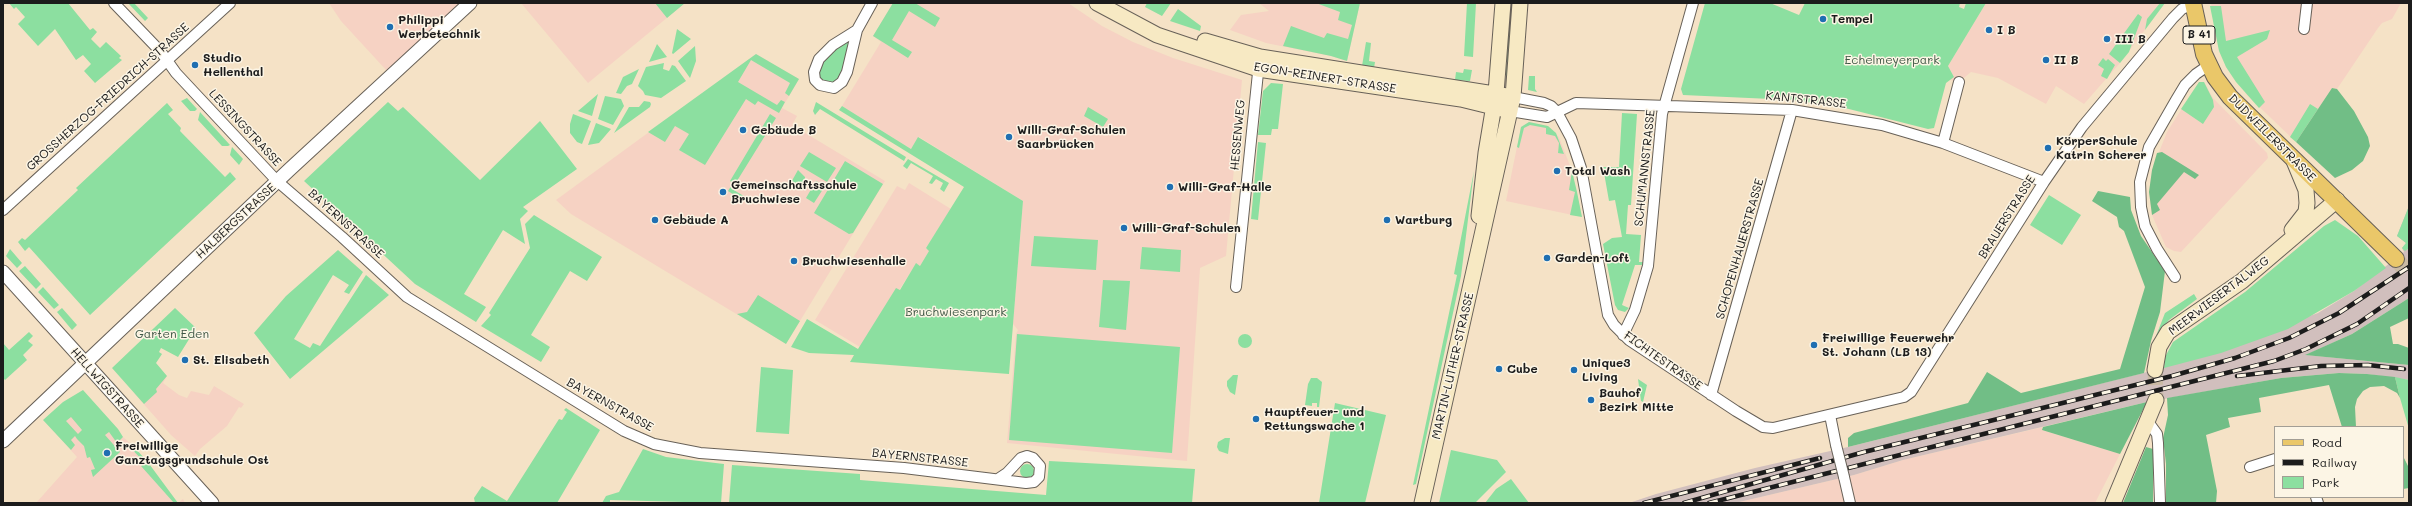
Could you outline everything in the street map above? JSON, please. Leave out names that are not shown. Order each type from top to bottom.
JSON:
[{"type":"main road","name":"EGON-REINERT-STRASSE","points":[[1097,3],[1157,35],[1259,63],[1389,89],[1461,99],[1494,100]]},
{"type":"main road","name":"EGON-REINERT-STRASSE","points":[[1116,3],[1174,31],[1236,50],[1259,63],[1494,100]]},
{"type":"main road","name":"MARTIN-LUTHER-STRASSE","points":[[1483,230],[1478,212],[1494,100],[1503,3]]},
{"type":"main road","name":"MARTIN-LUTHER-STRASSE","points":[[1422,503],[1512,104],[1520,3]]},
{"type":"main road","name":"DUDWEILERSTRASSE","points":[[2193,3],[2199,36],[2209,65],[2224,89],[2240,108],[2294,161],[2337,200]]},
{"type":"main road","points":[[1494,100],[1512,104]]},
{"type":"main road","points":[[2261,266],[2269,252],[2296,226],[2306,212],[2306,190],[2294,161]]},
{"type":"main road","name":"B 41","points":[[2337,200],[2396,259]]},
{"type":"main road","name":"MEERWIESERTALWEG","points":[[2155,370],[2159,347],[2168,332],[2261,266],[2337,200]]},
{"type":"main road","points":[[2113,503],[2149,423],[2156,400]]},
{"type":"street","name":"LESSINGSTRASSE","points":[[114,3],[168,60],[176,73],[277,181]]},
{"type":"street","name":"GROSSHERZOG-FRIEDRICH-STRASSE","points":[[3,210],[230,3]]},
{"type":"street","name":"HALBERGSTRASSE","points":[[3,441],[277,181],[470,3]]},
{"type":"street","points":[[857,30],[833,45],[819,59],[814,71],[815,80],[820,86],[834,88],[842,82],[847,72],[857,30],[872,3]]},
{"type":"street","name":"SCHUMANNSTRASSE","points":[[1623,335],[1635,310],[1648,266],[1664,105],[1693,3]]},
{"type":"street","name":"BRAUERSTRASSE","points":[[1830,415],[1904,397],[1911,392],[2044,182],[2082,127],[2178,13],[2193,3]]},
{"type":"street","points":[[2304,29],[2307,3]]},
{"type":"street","name":"HESSENWEG","points":[[1236,287],[1259,63]]},
{"type":"street","points":[[2175,277],[2157,249],[2145,226],[2141,207],[2140,182],[2149,147],[2179,95],[2196,74],[2209,65]]},
{"type":"street","points":[[1943,144],[1959,82]]},
{"type":"street","name":"KANTSTRASSE","points":[[1557,112],[1576,103],[1792,110],[1882,125],[1943,144],[2044,182]]},
{"type":"street","points":[[1512,104],[1547,117],[1557,112]]},
{"type":"street","name":"SCHOPENHAUERSTRASSE","points":[[1711,394],[1792,110]]},
{"type":"street","name":"FICHTESTRASSE","points":[[1557,112],[1576,149],[1608,315],[1623,335],[1763,427],[1783,426],[1830,415]]},
{"type":"street","name":"BAYERNSTRASSE","points":[[277,181],[412,301],[599,416],[644,440],[669,448],[700,453],[904,468],[998,479]]},
{"type":"street","name":"HELLWIGSTRASSE","points":[[3,272],[212,503]]},
{"type":"street","points":[[1830,415],[1850,503]]},
{"type":"street","points":[[2149,423],[2156,434],[2158,443],[2160,503]]},
{"type":"street","points":[[2250,467],[2274,459]]},
{"type":"shaded area","points":[[329,3],[460,3],[387,71],[341,21]]},
{"type":"shaded area","points":[[521,3],[685,3],[588,83]]},
{"type":"shaded area","name":"Willi-Graf-Schulen","points":[[893,3],[1068,3],[1102,26],[1133,42],[1173,58],[1242,80],[1226,256],[1200,268],[1187,461],[1007,443],[1016,334],[1018,330],[1013,324],[1023,201],[919,137],[911,149],[842,106],[881,42],[873,36]]},
{"type":"shaded area","points":[[1259,3],[1360,3],[1347,61],[1331,56],[1266,43],[1230,30],[1241,15],[1269,11]]},
{"type":"shaded area","points":[[1986,3],[2165,3],[2120,63],[2084,104],[2056,86],[2046,104],[1998,78],[1971,72],[1959,82],[1950,80],[1954,77],[1948,66]]},
{"type":"shaded area","points":[[2211,3],[2401,3],[2392,19],[2382,23],[2378,28],[2337,89],[2332,88],[2296,142],[2247,95],[2226,67],[2215,34]]},
{"type":"shaded area","name":"Gemeinschaftsschule Bruchwiese","points":[[756,54],[799,79],[782,108],[797,116],[792,125],[885,181],[786,344],[571,214],[556,200]]},
{"type":"shaded area","points":[[2199,82],[2204,82],[2213,98],[2267,153],[2268,158],[2181,252],[2174,251],[2166,247],[2152,215],[2149,192],[2152,170],[2167,132]]},
{"type":"shaded area","points":[[1529,122],[1548,126],[1559,137],[1572,171],[1582,217],[1506,201],[1521,127]]},
{"type":"shaded area","points":[[909,183],[951,209],[926,248],[930,250],[920,266],[916,264],[899,290],[896,289],[860,347],[815,320],[897,186],[905,190]]},
{"type":"shaded area","points":[[2409,206],[2409,298],[2352,334],[2306,355],[2409,365],[2409,380],[2367,374],[2339,373],[2281,378],[2147,402],[1903,460],[1854,475],[1735,503],[1629,503],[1656,494],[1755,468],[1848,447],[2155,370],[2318,313],[2354,291],[2404,252],[2402,248],[2406,243],[2397,236]]},
{"type":"shaded area","points":[[167,376],[163,383],[179,395],[187,398],[191,391],[209,395],[214,386],[244,404],[241,408],[239,407],[227,426],[200,449],[195,456],[171,435],[134,393],[143,381]]},
{"type":"shaded area","name":"Freiwillige Ganztagsgrundschule Ost","points":[[79,400],[118,442],[123,437],[134,447],[178,503],[36,503],[77,457],[47,424]]},
{"type":"shaded area","points":[[2043,427],[2042,430],[2120,454],[2095,503],[1735,503],[1854,475],[1903,460]]},
{"type":"shaded area","points":[[183,499],[185,503],[178,503]]},
{"type":"green space","points":[[9,3],[68,3],[90,30],[93,28],[97,32],[91,39],[100,48],[106,42],[121,56],[119,58],[122,60],[95,83],[84,71],[91,64],[83,55],[76,60],[55,29],[38,46],[18,24],[25,17],[16,7],[14,9]]},
{"type":"green space","points":[[128,3],[134,3],[148,18],[145,21]]},
{"type":"green space","points":[[655,3],[685,3],[667,18]]},
{"type":"green space","points":[[893,3],[915,3],[940,18],[935,27],[909,11],[892,40],[912,52],[908,58],[873,36]]},
{"type":"green space","points":[[1147,3],[1171,3],[1162,16],[1145,7]]},
{"type":"green space","points":[[1316,3],[1360,3],[1347,61],[1331,56],[1283,46],[1291,26],[1324,38],[1327,33],[1348,39],[1352,25],[1338,20],[1340,12]]},
{"type":"green space","points":[[1467,3],[1476,3],[1473,57],[1464,56]]},
{"type":"green space","points":[[1510,3],[1514,3],[1510,76],[1506,76]]},
{"type":"green space","name":"Echelmeyerpark","points":[[1705,3],[1770,3],[1799,15],[1805,3],[1960,3],[1959,7],[1964,9],[1966,3],[1986,3],[1948,66],[1954,77],[1946,83],[1934,128],[1928,129],[1841,107],[1793,100],[1683,95],[1681,89]]},
{"type":"green space","points":[[2160,3],[2165,3],[2145,30],[2147,19]]},
{"type":"green space","points":[[2210,6],[2221,6],[2226,41],[2270,30],[2267,39],[2237,57],[2265,102],[2259,108],[2236,82],[2226,67],[2219,51]]},
{"type":"green space","points":[[1178,9],[1201,26],[1200,31],[1170,21]]},
{"type":"green space","points":[[2138,14],[2142,17],[2129,52],[2120,63],[2109,54]]},
{"type":"green space","points":[[677,29],[691,39],[673,54],[672,53]]},
{"type":"green space","points":[[847,40],[850,40],[844,71],[836,81],[828,83],[819,77],[818,69],[822,61]]},
{"type":"green space","points":[[1366,42],[1371,43],[1369,61],[1375,62],[1374,68],[1362,66]]},
{"type":"green space","points":[[657,44],[667,57],[649,62]]},
{"type":"green space","points":[[695,46],[696,61],[690,78],[678,61]]},
{"type":"green space","points":[[756,54],[799,79],[789,96],[785,93],[790,83],[751,60],[738,82],[777,105],[781,100],[785,102],[779,113],[758,101],[755,105],[746,99],[705,165],[679,150],[689,134],[675,126],[665,142],[648,132]]},
{"type":"green space","points":[[2103,58],[2106,61],[2108,59],[2115,65],[2107,79],[2101,76],[2104,69],[2098,65]]},
{"type":"green space","points":[[664,63],[663,69],[669,71],[672,65],[675,66],[686,81],[661,98],[645,95],[638,86],[646,67]]},
{"type":"green space","points":[[639,69],[632,84],[627,86],[621,94],[616,93],[623,77]]},
{"type":"green space","points":[[1464,69],[1472,70],[1470,81],[1455,80],[1456,72],[1463,73]]},
{"type":"green space","points":[[1529,76],[1535,76],[1535,89],[1537,92],[1528,90]]},
{"type":"green space","points":[[2199,82],[2204,82],[2213,100],[2214,107],[2203,124],[2181,109]]},
{"type":"green space","points":[[1271,83],[1283,84],[1278,129],[1272,129],[1271,135],[1258,135],[1263,91]]},
{"type":"green space","points":[[2332,88],[2337,89],[2354,111],[2368,137],[2370,146],[2363,161],[2352,170],[2335,178],[2296,142]]},
{"type":"green space","points":[[598,94],[592,116],[578,111]]},
{"type":"green space","points":[[605,96],[621,99],[624,106],[613,125],[598,119]]},
{"type":"green space","points":[[187,98],[197,109],[195,111],[190,111],[181,101]]},
{"type":"green space","points":[[644,101],[650,102],[650,107],[614,133],[629,107],[639,107]]},
{"type":"green space","points":[[388,102],[398,111],[403,107],[480,180],[540,121],[577,169],[523,207],[528,211],[520,219],[525,244],[503,230],[464,294],[486,307],[476,322],[415,284],[304,181]]},
{"type":"green space","points":[[816,102],[906,157],[904,161],[820,109],[815,115],[813,111]]},
{"type":"green space","points":[[167,103],[173,110],[168,114],[181,128],[180,131],[225,177],[230,172],[236,179],[90,315],[29,247],[25,251],[18,242],[22,238],[25,240],[78,190],[76,188]]},
{"type":"green space","points":[[2310,104],[2318,109],[2296,142],[2290,137]]},
{"type":"green space","name":"Bruchwiesenpark","points":[[842,106],[911,149],[918,137],[1023,201],[1009,374],[850,362],[854,355],[809,353],[791,347],[807,319],[858,349],[896,288],[900,290],[916,263],[920,266],[929,251],[926,248],[964,187],[839,110]]},
{"type":"green space","points":[[1088,107],[1108,119],[1103,127],[1084,116]]},
{"type":"green space","points":[[200,112],[230,145],[222,146],[198,120]]},
{"type":"green space","points":[[1622,113],[1637,114],[1631,205],[1628,205],[1626,234],[1641,235],[1639,262],[1643,262],[1642,265],[1635,265],[1622,305],[1629,308],[1625,312],[1618,310],[1615,305],[1603,244],[1612,238],[1622,237],[1615,200],[1609,201],[1603,167],[1619,167]]},
{"type":"green space","points":[[573,114],[591,121],[582,144],[577,142],[570,133],[570,124]]},
{"type":"green space","points":[[770,114],[776,118],[732,189],[747,198],[744,201],[728,191],[733,183],[730,181]]},
{"type":"green space","points":[[1529,122],[1548,126],[1556,133],[1564,154],[1558,153],[1559,143],[1555,136],[1546,134],[1546,128],[1530,125],[1524,128],[1519,148],[1517,147],[1521,127]]},
{"type":"green space","points":[[596,123],[611,129],[599,143],[588,145]]},
{"type":"green space","points":[[1258,142],[1266,143],[1258,220],[1251,219]]},
{"type":"green space","points":[[232,147],[243,159],[239,165],[230,155]]},
{"type":"green space","points":[[809,152],[836,168],[827,182],[800,166]]},
{"type":"green space","points":[[2162,152],[2199,175],[2195,179],[2184,172],[2157,204],[2160,210],[2152,215],[2149,192],[2152,170],[2157,153]]},
{"type":"green space","points":[[908,159],[949,183],[944,192],[940,189],[943,183],[936,179],[932,184],[929,183],[933,176],[911,163],[907,169],[903,166]]},
{"type":"green space","points":[[845,161],[883,184],[853,233],[849,234],[814,213]]},
{"type":"green space","points":[[798,170],[805,177],[805,182],[798,189],[793,189],[789,186]]},
{"type":"green space","points":[[1474,171],[1461,276],[1416,484],[1413,485],[1457,275],[1454,274]]},
{"type":"green space","points":[[1572,171],[1582,217],[1570,215],[1575,192],[1569,190]]},
{"type":"green space","points":[[816,181],[825,186],[814,203],[806,198]]},
{"type":"green space","points":[[2098,191],[2130,197],[2131,210],[2141,236],[2165,271],[2160,312],[2151,341],[2144,373],[1848,447],[1848,438],[1854,433],[1968,403],[1987,372],[2021,393],[2120,369],[2145,287],[2124,231],[2119,227],[2117,217],[2092,201]]},
{"type":"green space","points":[[2049,195],[2081,215],[2062,245],[2030,225]]},
{"type":"green space","points":[[2409,206],[2409,248],[2405,251],[2402,248],[2406,243],[2397,236]]},
{"type":"green space","points":[[534,215],[602,257],[587,281],[570,271],[531,335],[550,347],[541,362],[481,326],[491,315],[489,313],[530,248],[525,224]]},
{"type":"green space","points":[[2335,220],[2358,236],[2386,268],[2354,291],[2288,329],[2221,353],[2164,368],[2165,357],[2173,342],[2245,292],[2324,226]]},
{"type":"green space","points":[[1034,236],[1098,240],[1096,270],[1031,266]]},
{"type":"green space","points":[[1142,247],[1181,250],[1180,272],[1140,269]]},
{"type":"green space","points":[[10,249],[22,263],[17,268],[6,256]]},
{"type":"green space","points":[[338,250],[363,272],[349,294],[344,292],[349,285],[333,275],[294,339],[310,348],[313,343],[320,346],[366,275],[389,295],[290,379],[254,333],[286,296]]},
{"type":"green space","points":[[25,266],[41,284],[36,289],[19,271]]},
{"type":"green space","points":[[1103,280],[1130,281],[1126,330],[1099,327]]},
{"type":"green space","points":[[43,287],[59,305],[54,309],[38,292]]},
{"type":"green space","points":[[2194,294],[2197,299],[2169,320],[2156,336],[2165,313]]},
{"type":"green space","points":[[758,295],[800,321],[786,344],[737,314],[747,312]]},
{"type":"green space","points":[[2409,298],[2409,318],[2390,327],[2393,344],[2398,344],[2409,348],[2409,365],[2305,355],[2352,334]]},
{"type":"green space","points":[[62,308],[77,325],[72,330],[57,312]]},
{"type":"green space","name":"Garten Eden","points":[[175,308],[196,328],[178,357],[161,348],[159,352],[162,354],[156,363],[167,376],[156,389],[157,392],[144,404],[112,368]]},
{"type":"green space","points":[[29,332],[33,336],[28,341],[33,345],[23,355],[27,360],[5,380],[3,378],[3,343],[9,350]]},
{"type":"green space","points":[[1017,334],[1180,347],[1172,453],[1009,440]]},
{"type":"green space","points":[[1245,334],[1250,336],[1252,341],[1250,346],[1245,348],[1240,346],[1238,341],[1240,336]]},
{"type":"green space","points":[[761,367],[793,370],[789,434],[756,432]]},
{"type":"green space","points":[[2339,373],[2395,377],[2400,398],[2397,393],[2384,386],[2370,387],[2363,391],[2357,399],[2355,407],[2356,426],[2342,426],[2329,385],[2259,398],[2261,412],[2228,418],[2230,427],[2206,435],[2217,491],[2216,503],[2166,503],[2166,464],[2163,438],[2168,415],[2167,398],[2281,378]]},
{"type":"green space","points":[[1233,375],[1238,375],[1235,395],[1230,392],[1227,386],[1227,381]]},
{"type":"green space","points":[[2395,377],[2409,380],[2409,429],[2400,398]]},
{"type":"green space","points":[[1311,378],[1317,378],[1322,382],[1319,407],[1317,407],[1317,403],[1312,403],[1312,406],[1305,405],[1308,384]]},
{"type":"green space","points":[[1638,379],[1647,385],[1643,402],[1641,401]]},
{"type":"green space","points":[[83,390],[118,429],[123,437],[117,443],[109,432],[105,435],[120,452],[93,477],[91,470],[95,469],[90,457],[87,458],[84,446],[75,436],[71,440],[75,445],[71,450],[43,420],[63,402]],"holes":[[[71,417],[82,430],[78,434],[66,421]]]},
{"type":"green space","points":[[2147,402],[2120,454],[2042,430],[2043,427]]},
{"type":"green space","points":[[1335,403],[1386,415],[1365,503],[1319,503]]},
{"type":"green space","points":[[566,408],[600,430],[557,503],[475,503],[474,498],[482,486],[507,501],[559,419],[562,420],[567,412],[564,410]]},
{"type":"green space","points":[[1225,438],[1230,438],[1228,454],[1219,451],[1217,447],[1218,442]]},
{"type":"green space","points":[[126,443],[134,447],[147,461],[178,503],[174,503],[141,466],[145,463]]},
{"type":"green space","points":[[2146,447],[2153,449],[2153,503],[2123,503]]},
{"type":"green space","points":[[643,449],[666,457],[724,464],[721,503],[610,500],[610,503],[602,503],[606,496],[619,492]]},
{"type":"green space","points":[[1451,450],[1497,460],[1506,472],[1475,503],[1439,503]]},
{"type":"green space","points":[[2404,458],[2409,468],[2409,488],[2404,489]]},
{"type":"green space","points":[[1049,461],[1195,469],[1192,503],[729,503],[732,465],[860,474],[860,480],[1046,495]]},
{"type":"green space","points":[[1027,464],[1032,466],[1034,471],[1032,476],[1027,478],[1022,476],[1020,471],[1022,466]]},
{"type":"green space","points":[[1511,479],[1529,503],[1485,503],[1496,489]]},
{"type":"tunnel","points":[[2396,259],[2409,274]]},
{"type":"tunnel","points":[[2155,370],[2156,400]]},
{"type":"railway","points":[[1684,503],[1864,452],[2172,376],[2235,358],[2289,338],[2339,313],[2409,267]]},
{"type":"railway","points":[[1709,503],[2274,361],[2306,349],[2357,324],[2409,288]]},
{"type":"railway","points":[[2237,376],[2321,366],[2368,365],[2404,369]]},
{"type":"railway","points":[[1644,503],[1820,458]]},
{"type":"place","name":"Tempel","points":[[1823,19]]},
{"type":"place","name":"Philippi Werbetechnik","points":[[390,27]]},
{"type":"place","name":"I B","points":[[1989,30]]},
{"type":"place","name":"III B","points":[[2107,39]]},
{"type":"place","name":"II B","points":[[2046,60]]},
{"type":"place","name":"Studio Hellenthal","points":[[195,65]]},
{"type":"place","name":"Gebäude B","points":[[743,130]]},
{"type":"place","name":"Willi-Graf-Schulen Saarbrücken","points":[[1009,137]]},
{"type":"place","name":"KörperSchule Katrin Scherer","points":[[2048,148]]},
{"type":"place","name":"Total Wash","points":[[1557,171]]},
{"type":"place","name":"Willi-Graf-Halle","points":[[1170,187]]},
{"type":"place","name":"Gemeinschaftsschule Bruchwiese","points":[[723,192]]},
{"type":"place","name":"Gebäude A","points":[[655,220]]},
{"type":"place","name":"Wartburg","points":[[1387,220]]},
{"type":"place","name":"Willi-Graf-Schulen","points":[[1124,228]]},
{"type":"place","name":"Garden-Loft","points":[[1547,258]]},
{"type":"place","name":"Bruchwiesenhalle","points":[[794,261]]},
{"type":"place","name":"Freiwillige Feuerwehr St. Johann (LB 13)","points":[[1814,345]]},
{"type":"place","name":"St. Elisabeth","points":[[185,360]]},
{"type":"place","name":"Cube","points":[[1499,369]]},
{"type":"place","name":"Unique3 Living","points":[[1574,370]]},
{"type":"place","name":"Bauhof Bezirk Mitte","points":[[1591,400]]},
{"type":"place","name":"Hauptfeuer- und Rettungswache 1","points":[[1256,419]]},
{"type":"place","name":"Freiwillige Ganztagsgrundschule Ost","points":[[107,453]]}]
